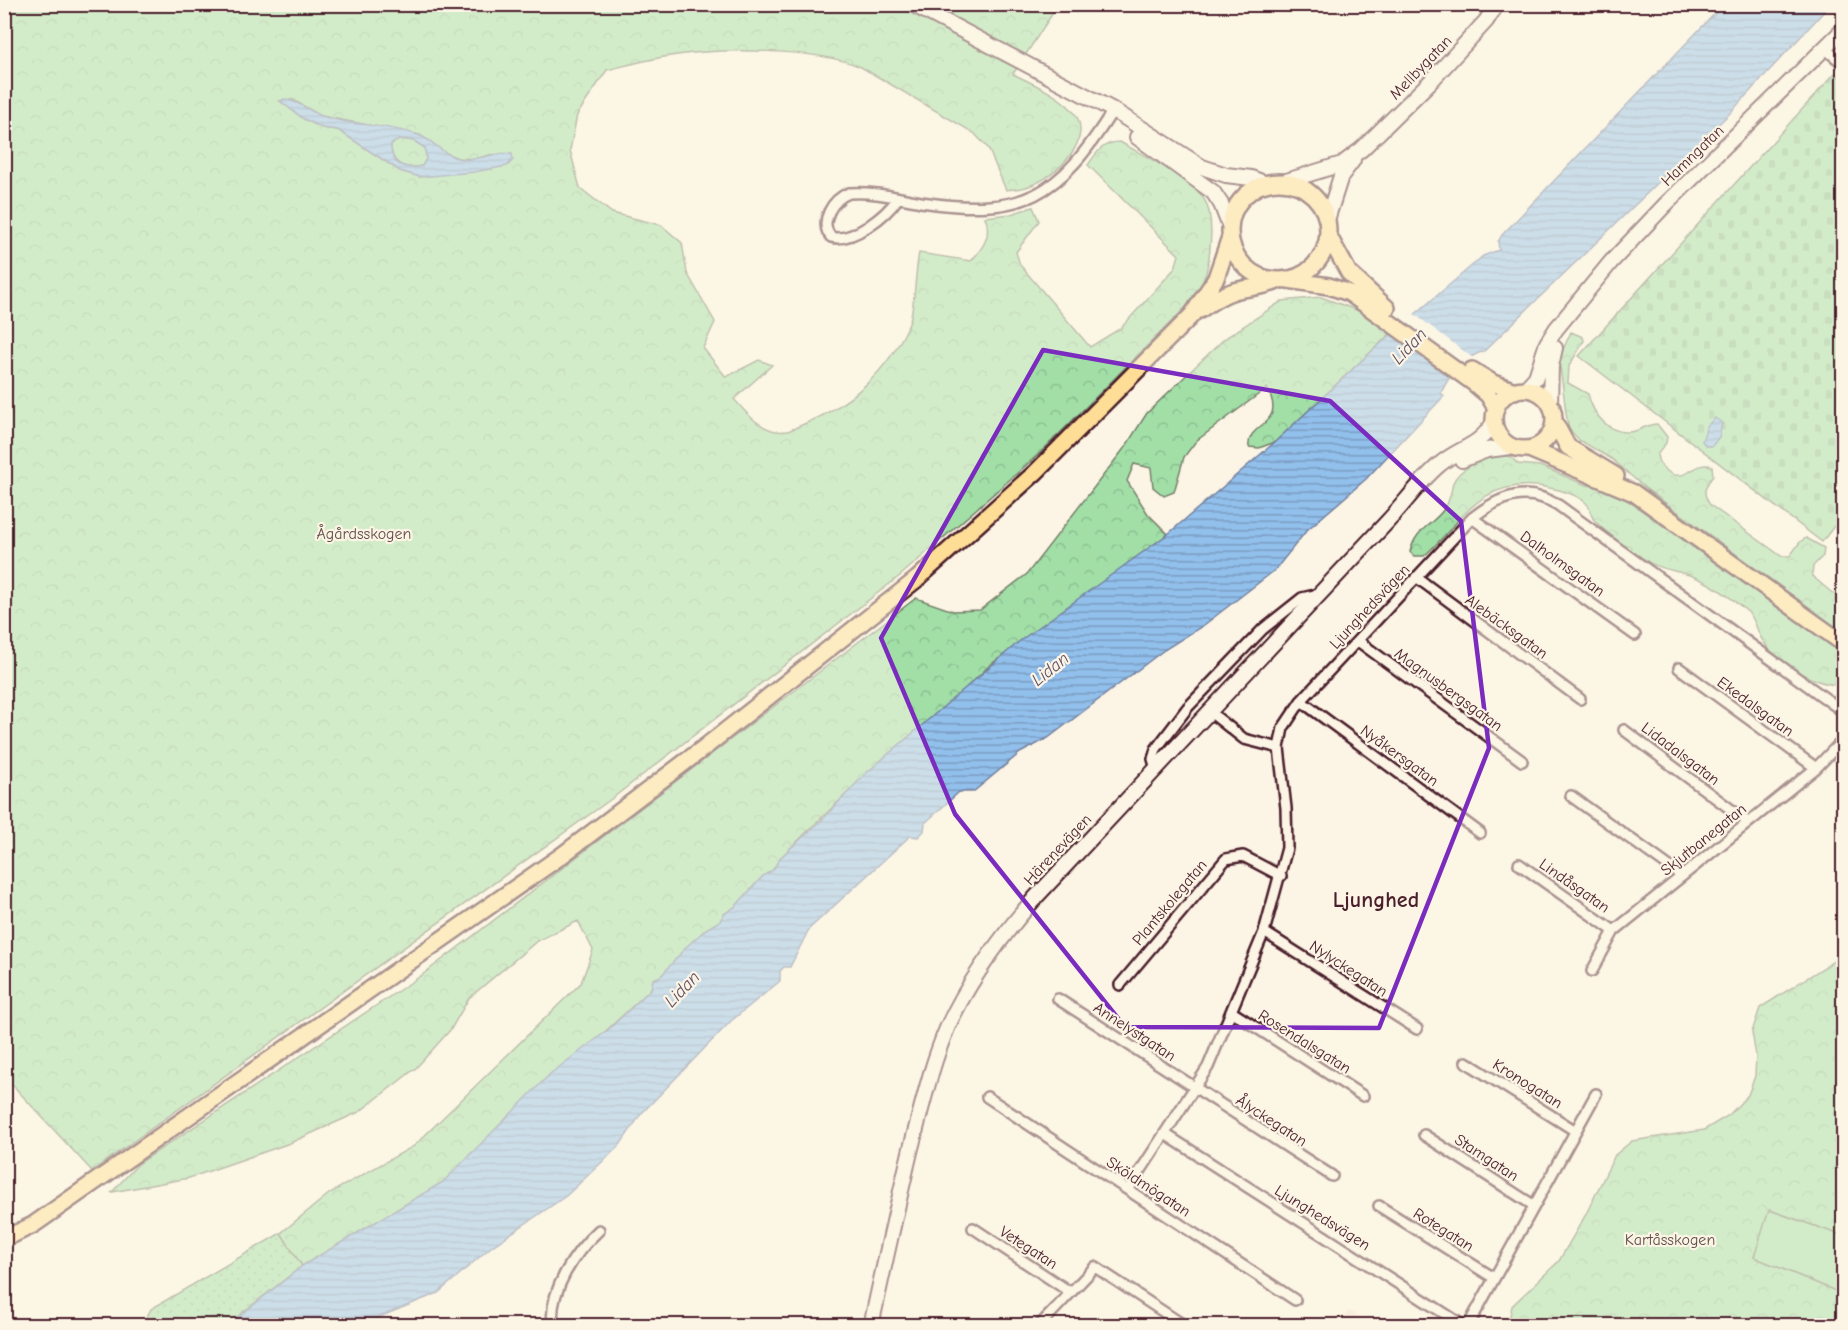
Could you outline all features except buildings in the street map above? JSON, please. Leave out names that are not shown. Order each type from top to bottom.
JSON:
[{"type":"main road","points":[[1192,315],[1216,278],[1242,199],[1275,183],[1308,191],[1320,204],[1328,228],[1349,273],[1382,310]]},
{"type":"main road","points":[[4,1239],[33,1226],[444,939],[705,747],[917,579],[1036,472],[1192,315],[1215,299],[1233,291],[1264,287],[1298,277],[1316,264],[1326,246],[1328,228]]},
{"type":"main road","points":[[1230,232],[1235,254],[1246,268],[1260,277],[1329,286],[1349,293],[1382,310],[1477,380],[1488,395],[1499,436],[1511,447],[1529,449],[1634,493]]},
{"type":"main road","points":[[1477,380],[1539,393],[1550,403],[1554,421],[1568,447],[1613,474],[1634,493],[1844,644]]},
{"type":"main road","points":[[1495,415],[1503,398],[1520,390]]},
{"type":"main road","points":[[1529,449],[1546,440],[1554,421]]},
{"type":"street","points":[[912,4],[1051,80],[1202,167],[1226,175],[1275,183]]},
{"type":"street","name":"Mellbygatan","points":[[1328,228],[1341,176],[1362,149],[1431,81],[1486,21],[1497,4]]},
{"type":"street","name":"Hamngatan","points":[[1572,311],[1611,262],[1665,205],[1844,29]]},
{"type":"street","points":[[1824,48],[1844,64]]},
{"type":"street","points":[[898,198],[866,227],[845,239],[831,237],[826,232],[825,224],[831,208],[844,195],[856,192],[898,198],[965,208],[998,207],[1023,202],[1037,196],[1071,170],[1111,114]]},
{"type":"street","points":[[1111,114],[1213,192],[1221,204],[1230,232]]},
{"type":"street","name":"Mellbygatan","points":[[1275,183],[1342,164],[1362,149]]},
{"type":"street","points":[[1520,390],[1536,377],[1547,343],[1572,311]]},
{"type":"street","points":[[1550,403],[1553,354],[1572,311]]},
{"type":"street","name":"Härenevägen","points":[[871,1326],[917,1125],[932,1071],[949,1025],[971,982],[996,944],[1035,898],[1430,473],[1449,457],[1479,442],[1495,415]]},
{"type":"street","name":"Härenevägen","points":[[1422,484],[1476,454],[1511,447]]},
{"type":"street","name":"Ljunghedsvägen","points":[[1128,1190],[1195,1089],[1232,1012],[1264,932],[1281,876],[1287,829],[1279,748],[1283,728],[1301,701],[1472,518],[1494,502],[1518,494],[1549,500],[1844,712]]},
{"type":"street","name":"Dalholmsgatan","points":[[1472,518],[1635,635]]},
{"type":"street","name":"Alebäcksgatan","points":[[1416,578],[1580,699]]},
{"type":"street","points":[[1156,769],[1153,759],[1156,749],[1202,692],[1263,629],[1302,598],[1319,594]]},
{"type":"street","name":"Magnusbergsgatan","points":[[1358,641],[1522,760]]},
{"type":"street","name":"Ekedalsgatan","points":[[1679,668],[1816,768]]},
{"type":"street","name":"Nyåkersgatan","points":[[1301,701],[1480,833]]},
{"type":"street","points":[[1210,712],[1244,739],[1279,748]]},
{"type":"street","name":"Lidadalsgatan","points":[[1624,730],[1748,822]]},
{"type":"street","name":"Skjutbanegatan","points":[[1592,971],[1614,931],[1816,768],[1844,739]]},
{"type":"street","points":[[1571,796],[1682,876]]},
{"type":"street","name":"Plantskolegatan","points":[[1120,985],[1226,859],[1236,855],[1243,856],[1281,876]]},
{"type":"street","name":"Lindåsgatan","points":[[1519,864],[1614,931]]},
{"type":"street","name":"Nylyckegatan","points":[[1264,932],[1417,1029]]},
{"type":"street","name":"Annelystgatan","points":[[1058,999],[1195,1089]]},
{"type":"street","name":"Rosendalsgatan","points":[[1232,1012],[1363,1096]]},
{"type":"street","name":"Kronogatan","points":[[1466,1062],[1574,1130]]},
{"type":"street","name":"Ålyckegatan","points":[[1195,1089],[1332,1176]]},
{"type":"street","points":[[1466,1326],[1596,1094]]},
{"type":"street","name":"Sköldmögatan","points":[[987,1097],[1295,1300]]},
{"type":"street","name":"Ljunghedsvägen","points":[[1165,1134],[1466,1326]]},
{"type":"street","name":"Stamgatan","points":[[1424,1134],[1533,1205]]},
{"type":"street","name":"Rotegatan","points":[[1379,1206],[1494,1278]]},
{"type":"street","name":"Vetegatan","points":[[973,1228],[1070,1292]]},
{"type":"street","points":[[553,1326],[553,1304],[572,1261],[599,1230]]},
{"type":"street","points":[[1039,1326],[1095,1267],[1185,1326]]},
{"type":"highlighted area","points":[[1043,350],[1330,401],[1461,521],[1489,748],[1379,1028],[1125,1027],[955,814],[881,638]]},
{"type":"shaded area","points":[[1349,1311],[1373,1325],[1336,1325]]},
{"type":"green space","name":"Ågårdsskogen","points":[[5,5],[1058,5],[1013,74],[1044,89],[1066,104],[1079,121],[1080,133],[1077,144],[1061,166],[1039,182],[1029,186],[1006,190],[988,148],[974,133],[861,67],[819,56],[740,51],[690,53],[646,60],[607,70],[577,115],[570,150],[580,188],[612,213],[661,225],[682,243],[687,273],[715,322],[703,348],[726,377],[759,360],[772,365],[734,399],[757,422],[771,430],[787,431],[821,416],[865,385],[890,358],[908,326],[914,301],[919,253],[971,261],[986,240],[988,230],[985,217],[1011,214],[1033,207],[1039,221],[1016,252],[1020,265],[1090,347],[1121,328],[1175,268],[1179,255],[1088,165],[1098,152],[1114,142],[1120,142],[1165,167],[1197,191],[1208,207],[1211,229],[1205,277],[1189,304],[1040,453],[901,575],[614,797],[92,1171],[5,1077]],"holes":[[[293,100],[321,116],[420,135],[443,152],[458,158],[475,159],[493,154],[420,177],[400,171],[338,130],[322,128],[304,119],[280,101]]]},
{"type":"green space","points":[[1835,73],[1843,80],[1844,513],[1822,542],[1579,356]]},
{"type":"green space","points":[[401,139],[414,141],[425,148],[426,159],[422,166],[409,167],[395,161],[391,143]]},
{"type":"green space","points":[[1321,297],[1359,311],[1392,332],[1275,442],[1259,448],[1249,447],[1250,439],[1270,417],[1273,410],[1267,388],[1196,441],[1184,457],[1174,492],[1164,496],[1153,487],[1151,468],[1134,464],[1127,481],[1148,514],[1168,534],[990,665],[945,708],[886,756],[780,858],[773,870],[763,876],[735,907],[724,914],[720,921],[706,929],[661,976],[653,979],[651,989],[443,1182],[302,1266],[281,1233],[330,1193],[414,1146],[581,983],[593,950],[578,921],[537,941],[469,998],[451,1029],[416,1068],[359,1112],[290,1143],[189,1178],[112,1192],[137,1165],[422,975],[916,598],[953,611],[980,610],[1027,574],[1126,446],[1147,413],[1224,339],[1282,301]]},
{"type":"green space","points":[[1571,332],[1583,337],[1584,341],[1569,366],[1568,383],[1588,394],[1598,417],[1604,423],[1618,431],[1626,432],[1657,424],[1667,437],[1666,443],[1657,455],[1661,466],[1674,475],[1679,475],[1700,466],[1712,466],[1713,476],[1705,490],[1710,505],[1781,556],[1790,556],[1800,542],[1806,538],[1824,548],[1823,556],[1813,566],[1812,576],[1843,602],[1843,632],[1645,488],[1612,459],[1579,440],[1569,429],[1559,358]]},
{"type":"green space","points":[[1495,456],[1510,456],[1518,464],[1540,466],[1586,485],[1602,487],[1624,498],[1843,654],[1843,686],[1809,678],[1788,666],[1770,650],[1761,638],[1749,613],[1736,602],[1700,579],[1656,566],[1645,560],[1600,527],[1593,519],[1589,506],[1585,502],[1563,491],[1538,486],[1517,486],[1500,490],[1473,506],[1424,556],[1414,556],[1410,552],[1416,537],[1446,506],[1453,483],[1460,473],[1471,465]]},
{"type":"green space","name":"Kartåsskogen","points":[[1843,955],[1843,1236],[1770,1210],[1754,1257],[1843,1294],[1843,1325],[1508,1326],[1512,1306],[1559,1261],[1585,1216],[1615,1155],[1632,1141],[1704,1130],[1729,1115],[1748,1095],[1755,1076],[1756,1056],[1752,1032],[1760,1008]]},
{"type":"green space","points":[[1769,1210],[1843,1236],[1843,1294],[1754,1257]]},
{"type":"green space","points":[[281,1233],[302,1266],[227,1325],[142,1326],[151,1309]]},
{"type":"water","name":"Lidan","points":[[1723,5],[1830,5],[1729,114],[1484,351],[1470,358],[1458,368],[1441,393],[1444,396],[1366,479],[1307,530],[1275,570],[1204,625],[1164,650],[1048,738],[1020,753],[973,792],[959,792],[925,823],[924,831],[918,837],[910,836],[809,929],[790,967],[784,967],[780,971],[780,981],[731,1021],[641,1114],[620,1145],[566,1196],[491,1247],[438,1293],[360,1325],[227,1326],[302,1266],[443,1182],[550,1074],[608,1030],[651,989],[653,980],[661,976],[686,947],[706,929],[720,921],[724,914],[735,907],[763,876],[773,870],[780,858],[823,819],[864,775],[1021,640],[1168,534],[1275,442],[1372,351],[1483,256],[1499,250],[1498,242],[1502,235]]},
{"type":"water","points":[[284,99],[294,102],[322,116],[346,122],[406,131],[428,140],[457,158],[471,159],[512,154],[513,160],[507,166],[474,172],[420,177],[400,171],[338,130],[322,128],[304,119],[280,101]],"holes":[[[401,139],[414,141],[425,148],[426,159],[422,166],[409,167],[395,161],[391,144]]]},
{"type":"water","points":[[1715,418],[1722,423],[1719,437],[1712,446],[1706,446],[1702,441],[1707,426]]},
{"type":"pier","points":[[1413,313],[1473,358],[1455,376],[1393,329]]},
{"type":"district","name":"Ljunghed","points":[[1376,899]]}]
